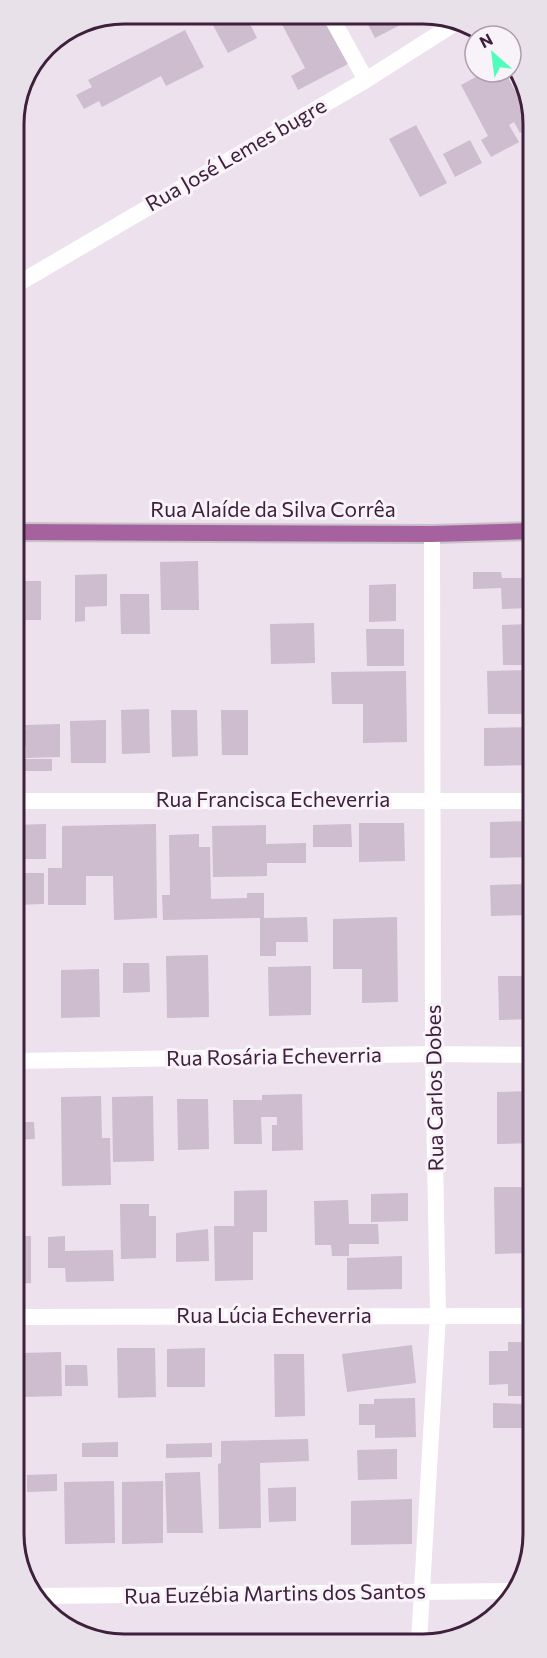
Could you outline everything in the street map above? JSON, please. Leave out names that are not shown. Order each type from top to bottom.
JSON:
[{"type":"main road","name":"Rua Alaíde da Silva Corrêa","points":[[24,532],[432,534],[523,531]]},
{"type":"street","points":[[335,24],[366,80]]},
{"type":"street","name":"Rua José Lemes bugre","points":[[24,280],[366,80],[444,26]]},
{"type":"street","name":"Rua Carlos Dobes","points":[[419,1634],[438,1314],[433,1054],[432,534]]},
{"type":"street","name":"Rua Francisca Echeverria","points":[[24,801],[523,801]]},
{"type":"street","name":"Rua Rosária Echeverria","points":[[24,1061],[433,1054],[523,1055]]},
{"type":"street","name":"Rua Lúcia Echeverria","points":[[24,1317],[438,1314],[523,1316]]},
{"type":"street","name":"Rua Euzébia Martins dos Santos","points":[[46,1596],[504,1592]]},
{"type":"building","points":[[212,24],[250,24],[257,38],[228,53]]},
{"type":"building","points":[[282,24],[327,24],[348,64],[298,90],[291,76],[305,68]]},
{"type":"building","points":[[368,24],[402,24],[375,38]]},
{"type":"building","points":[[185,30],[204,67],[166,86],[161,76],[102,107],[99,101],[84,109],[76,95],[92,87],[88,80]]},
{"type":"building","points":[[463,84],[512,84],[520,99],[523,131],[520,133],[514,122],[509,125],[519,142],[491,157],[481,140],[488,136],[461,85]]},
{"type":"building","points":[[416,125],[447,183],[420,197],[389,139]]},
{"type":"building","points":[[470,140],[482,163],[455,177],[443,154]]},
{"type":"building","points":[[198,561],[199,610],[161,610],[160,562]]},
{"type":"building","points":[[473,572],[501,572],[502,578],[523,578],[523,608],[502,609],[501,588],[473,589]]},
{"type":"building","points":[[107,574],[107,606],[85,607],[85,621],[75,622],[75,575]]},
{"type":"building","points":[[24,581],[41,581],[41,620],[24,620]]},
{"type":"building","points":[[396,584],[396,621],[369,622],[369,585]]},
{"type":"building","points":[[120,594],[149,594],[150,634],[121,634]]},
{"type":"building","points":[[314,623],[315,663],[271,664],[270,624]]},
{"type":"building","points":[[523,624],[523,665],[503,665],[502,625]]},
{"type":"building","points":[[366,629],[404,629],[404,666],[367,666]]},
{"type":"building","points":[[523,670],[523,714],[488,714],[487,671]]},
{"type":"building","points":[[406,671],[407,742],[363,743],[363,704],[332,704],[331,672]]},
{"type":"building","points":[[149,709],[150,753],[122,754],[121,710]]},
{"type":"building","points":[[171,710],[197,710],[198,756],[172,757]]},
{"type":"building","points":[[221,710],[248,710],[248,755],[222,755]]},
{"type":"building","points":[[106,720],[106,763],[71,763],[70,721]]},
{"type":"building","points":[[60,724],[60,757],[26,758],[25,725]]},
{"type":"building","points":[[523,727],[523,765],[484,766],[484,728]]},
{"type":"building","points":[[24,759],[52,759],[52,771],[24,771]]},
{"type":"building","points":[[523,821],[523,857],[490,858],[490,822]]},
{"type":"building","points":[[359,823],[404,823],[405,861],[359,862]]},
{"type":"building","points":[[46,824],[46,859],[24,859],[24,825]]},
{"type":"building","points":[[156,824],[157,918],[114,920],[113,876],[86,876],[86,905],[48,905],[48,868],[62,868],[62,826]]},
{"type":"building","points":[[351,824],[352,847],[313,847],[313,825]]},
{"type":"building","points":[[266,825],[266,844],[306,843],[306,863],[267,863],[267,876],[213,877],[212,826]]},
{"type":"building","points":[[199,834],[199,847],[210,847],[211,899],[247,898],[247,893],[264,893],[264,918],[307,917],[308,942],[276,942],[276,956],[260,956],[260,918],[163,920],[162,895],[170,895],[169,835]]},
{"type":"building","points":[[24,873],[44,873],[44,904],[24,905]]},
{"type":"building","points":[[523,884],[523,915],[491,916],[490,885]]},
{"type":"building","points":[[397,917],[398,1002],[362,1003],[362,969],[333,969],[333,919]]},
{"type":"building","points":[[208,955],[209,1017],[167,1018],[166,956]]},
{"type":"building","points":[[123,963],[149,963],[150,992],[123,993]]},
{"type":"building","points":[[311,966],[311,1015],[269,1016],[268,967]]},
{"type":"building","points":[[99,969],[100,1017],[61,1018],[61,970]]},
{"type":"building","points":[[498,976],[523,976],[523,1019],[499,1020]]},
{"type":"building","points":[[523,1091],[523,1143],[497,1144],[497,1092]]},
{"type":"building","points":[[302,1094],[303,1150],[272,1151],[272,1125],[277,1125],[277,1117],[261,1117],[262,1144],[234,1144],[233,1100],[262,1100],[262,1095]]},
{"type":"building","points":[[101,1096],[102,1138],[110,1138],[111,1185],[62,1186],[61,1097]]},
{"type":"building","points":[[153,1096],[154,1161],[113,1162],[112,1097]]},
{"type":"building","points":[[177,1099],[208,1099],[209,1149],[178,1150]]},
{"type":"building","points":[[24,1122],[34,1122],[35,1139],[24,1140]]},
{"type":"building","points":[[494,1187],[523,1187],[523,1253],[495,1254]]},
{"type":"building","points":[[267,1190],[267,1232],[253,1232],[253,1280],[215,1281],[214,1226],[234,1226],[234,1191]]},
{"type":"building","points":[[408,1193],[408,1221],[371,1222],[371,1194]]},
{"type":"building","points":[[348,1200],[349,1224],[378,1224],[379,1244],[349,1244],[349,1256],[332,1256],[331,1245],[315,1245],[314,1201]]},
{"type":"building","points":[[120,1204],[149,1204],[149,1216],[156,1216],[156,1258],[121,1259]]},
{"type":"building","points":[[208,1229],[209,1261],[176,1262],[176,1233]]},
{"type":"building","points":[[24,1236],[31,1236],[31,1283],[24,1283]]},
{"type":"building","points":[[65,1236],[65,1251],[113,1250],[114,1281],[66,1282],[65,1268],[48,1268],[48,1237]]},
{"type":"building","points":[[402,1256],[402,1289],[347,1290],[347,1258]]},
{"type":"building","points":[[508,1342],[523,1342],[523,1396],[508,1396],[508,1384],[489,1385],[489,1351],[508,1351]]},
{"type":"building","points":[[412,1345],[416,1383],[347,1392],[342,1354]]},
{"type":"building","points":[[117,1348],[155,1348],[156,1397],[118,1398]]},
{"type":"building","points":[[205,1348],[205,1387],[167,1387],[167,1349]]},
{"type":"building","points":[[61,1352],[62,1396],[24,1397],[24,1353]]},
{"type":"building","points":[[274,1354],[304,1354],[305,1416],[275,1417]]},
{"type":"building","points":[[65,1365],[87,1365],[88,1386],[65,1386]]},
{"type":"building","points":[[415,1398],[416,1437],[375,1438],[375,1425],[359,1425],[359,1404],[374,1404],[374,1399]]},
{"type":"building","points":[[493,1403],[523,1404],[522,1428],[493,1428]]},
{"type":"building","points":[[308,1439],[309,1461],[260,1463],[261,1528],[219,1529],[218,1464],[221,1463],[221,1441]]},
{"type":"building","points":[[118,1442],[118,1457],[82,1457],[82,1443]]},
{"type":"building","points":[[212,1443],[212,1457],[166,1458],[166,1444]]},
{"type":"building","points":[[397,1449],[397,1479],[358,1480],[357,1450]]},
{"type":"building","points":[[200,1472],[203,1533],[167,1533],[165,1473]]},
{"type":"building","points":[[57,1474],[57,1491],[27,1492],[27,1475]]},
{"type":"building","points":[[114,1481],[115,1543],[65,1544],[64,1482]]},
{"type":"building","points":[[163,1481],[163,1543],[122,1544],[122,1482]]},
{"type":"building","points":[[296,1487],[296,1521],[269,1522],[268,1488]]},
{"type":"building","points":[[412,1499],[412,1544],[351,1545],[351,1501]]}]
